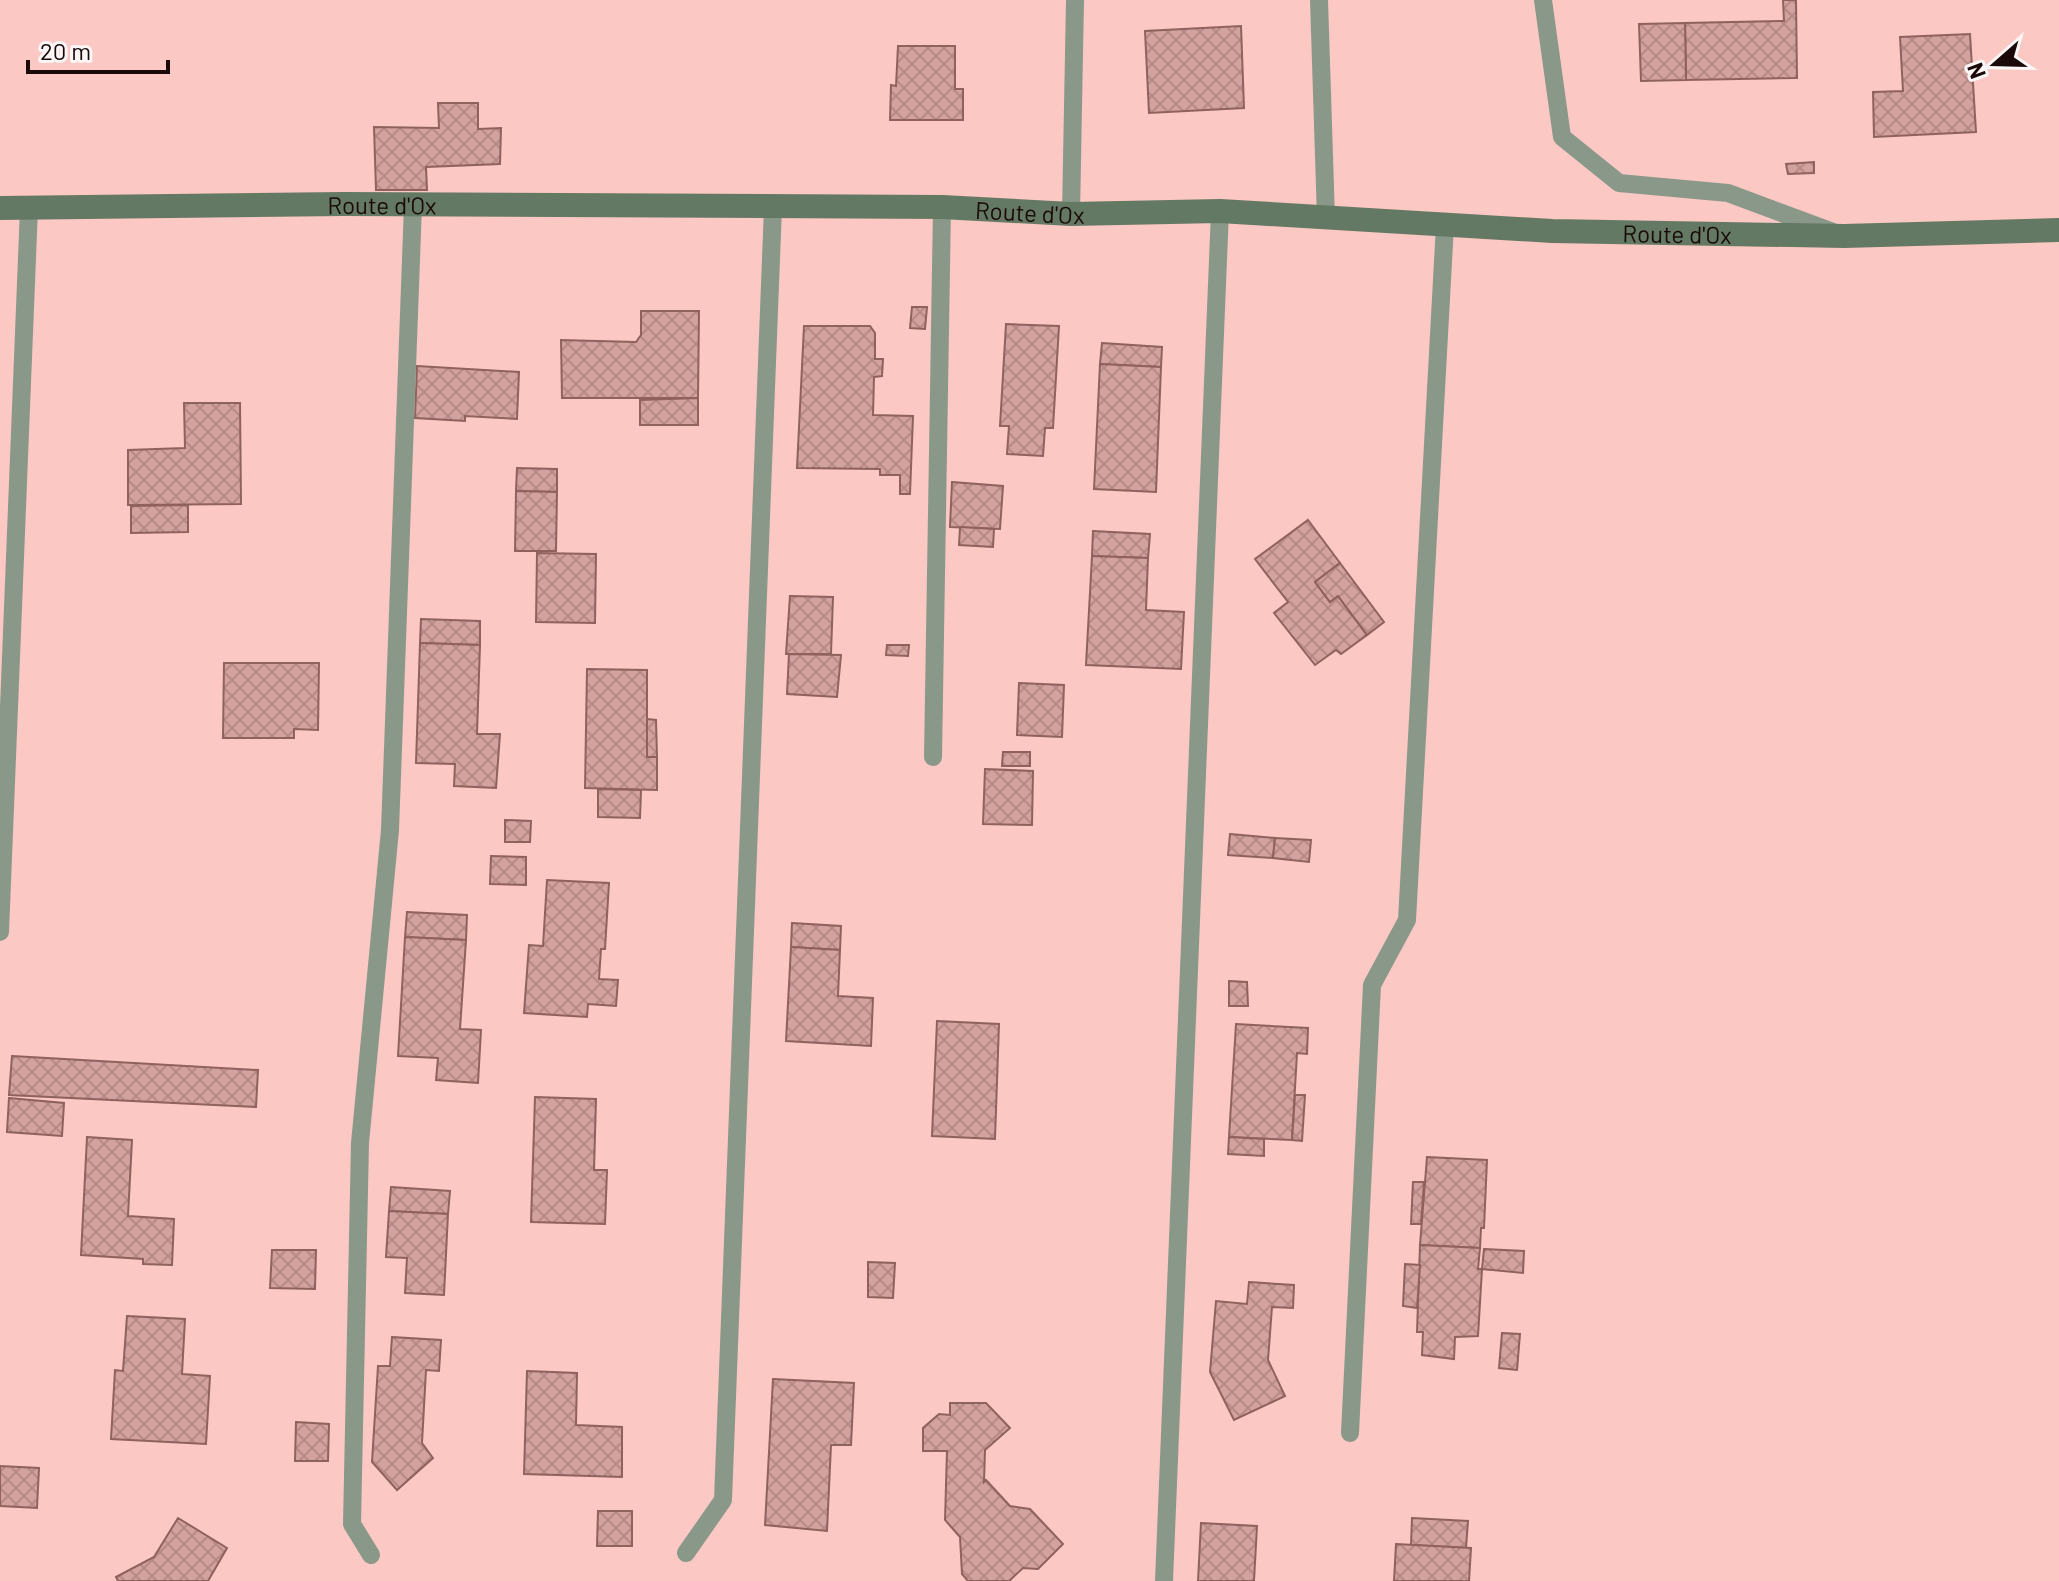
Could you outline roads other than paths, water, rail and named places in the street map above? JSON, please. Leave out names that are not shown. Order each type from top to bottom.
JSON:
[{"type":"street","name":"Route d'Ox","points":[[0,208],[413,205],[942,207],[1071,214],[1220,211],[1552,231],[1844,236],[2059,230]]},
{"type":"lane","points":[[1071,214],[1075,0]]},
{"type":"lane","points":[[1319,0],[1326,218]]},
{"type":"lane","points":[[1543,0],[1562,137],[1619,183],[1728,193],[1844,236]]},
{"type":"lane","points":[[371,1555],[352,1524],[360,1143],[390,830],[413,205]]},
{"type":"lane","points":[[686,1553],[723,1500],[773,207]]},
{"type":"lane","points":[[933,757],[942,207]]},
{"type":"lane","points":[[0,932],[29,208]]},
{"type":"lane","points":[[1164,1581],[1220,211]]},
{"type":"lane","points":[[1350,1433],[1372,985],[1407,920],[1445,225]]}]
